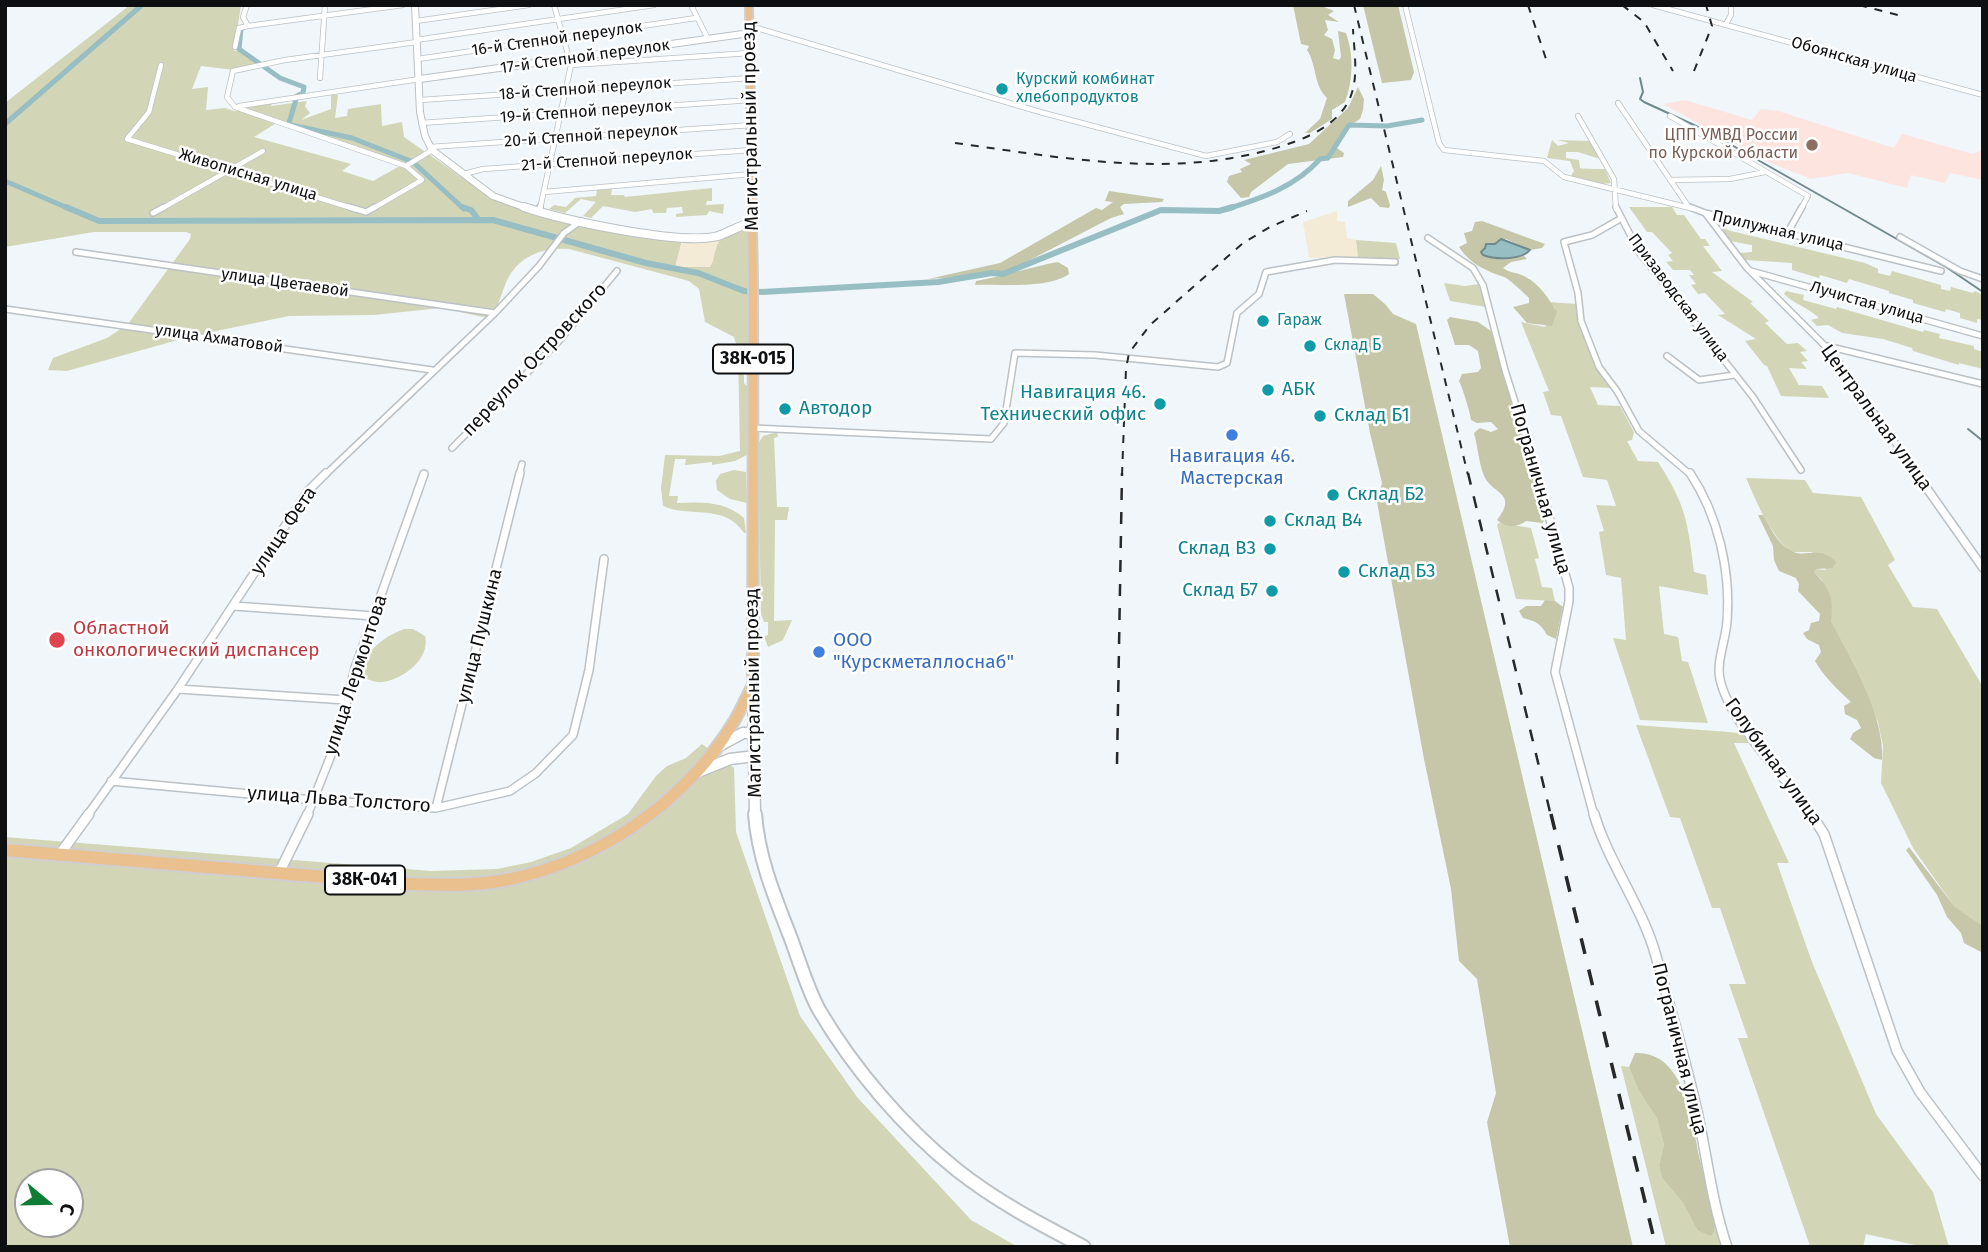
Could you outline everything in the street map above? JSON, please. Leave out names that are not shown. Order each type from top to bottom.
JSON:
[{"type":"main road","name":"Магистральный проезд","points":[[749,5],[753,222],[753,684]]},
{"type":"main road","name":"38К-041","points":[[5,850],[446,885],[473,884],[529,874],[557,866],[613,839],[641,820],[694,774],[740,716],[753,684]]},
{"type":"street","points":[[247,5],[243,17],[248,26]]},
{"type":"street","points":[[320,78],[325,5]]},
{"type":"street","points":[[235,47],[239,28],[403,5]]},
{"type":"street","points":[[415,5],[421,123],[431,148],[493,196],[539,212],[580,221],[642,233],[699,239],[717,236],[753,222]]},
{"type":"street","points":[[416,21],[529,5]]},
{"type":"street","points":[[539,212],[570,62],[554,5]]},
{"type":"street","points":[[406,166],[235,107],[227,97],[231,73],[320,55],[654,5]]},
{"type":"street","points":[[691,5],[708,39]]},
{"type":"street","name":"Прилужная улица","points":[[1405,5],[1439,143],[1444,150],[1541,160],[1549,163],[1557,174],[1564,177],[1941,271]]},
{"type":"street","name":"Обоянская улица","points":[[1653,5],[1983,95]]},
{"type":"street","points":[[1726,24],[1731,15],[1731,5]]},
{"type":"street","name":"16-й Степной переулок","points":[[418,60],[696,18]]},
{"type":"street","points":[[750,29],[1040,113],[1206,156],[1277,142],[1290,134]]},
{"type":"street","name":"17-й Степной переулок","points":[[420,79],[570,62],[708,39],[750,29]]},
{"type":"street","name":"17-й Степной переулок","points":[[570,62],[750,53]]},
{"type":"street","name":"Живописная улица","points":[[161,65],[149,112],[127,139],[366,212],[422,180],[406,166]]},
{"type":"street","name":"18-й Степной переулок","points":[[420,100],[751,78]]},
{"type":"street","points":[[235,107],[420,79]]},
{"type":"street","name":"19-й Степной переулок","points":[[421,123],[751,100]]},
{"type":"street","points":[[1618,103],[1688,206]]},
{"type":"street","name":"Призаводская улица","points":[[1578,116],[1616,188],[1616,209],[1639,252],[1735,375],[1801,470]]},
{"type":"street","points":[[1670,116],[1806,194],[1807,200],[1788,232]]},
{"type":"street","name":"20-й Степной переулок","points":[[406,166],[431,148],[752,125]]},
{"type":"street","points":[[153,213],[263,150]]},
{"type":"street","name":"21-й Степной переулок","points":[[464,174],[477,170],[549,164],[752,150]]},
{"type":"street","points":[[1670,180],[1711,180],[1765,172]]},
{"type":"street","points":[[544,192],[752,174]]},
{"type":"street","name":"Центральная улица","points":[[1705,214],[1750,271],[1827,346],[1983,568]]},
{"type":"street","name":"Голубиная улица","points":[[1620,219],[1592,235],[1564,242],[1578,293],[1581,321],[1599,367],[1617,391],[1639,431],[1688,470],[1703,493],[1722,548],[1728,588],[1727,622],[1719,677],[1726,699],[1746,732],[1801,799],[1824,834],[1883,1017],[1901,1060],[1920,1092],[1983,1176]]},
{"type":"street","name":"улица Фета","points":[[60,854],[178,689],[308,491],[432,370],[495,313],[555,247],[564,233],[580,221]]},
{"type":"street","points":[[1900,237],[1960,271],[1983,279]]},
{"type":"street","name":"Пограничная улица","points":[[1427,238],[1480,274],[1505,370],[1550,513],[1569,588],[1569,601],[1555,672],[1571,738],[1599,831],[1644,923],[1655,953],[1698,1111],[1718,1220],[1727,1247]]},
{"type":"street","name":"улица Цветаевой","points":[[76,252],[495,313]]},
{"type":"street","points":[[753,428],[991,439],[1004,423],[1015,353],[1095,355],[1218,368],[1227,363],[1237,313],[1258,294],[1266,272],[1335,260],[1395,262]]},
{"type":"street","name":"переулок Островского","points":[[452,448],[559,341],[617,271]]},
{"type":"street","name":"Лучистая улица","points":[[1750,271],[1983,336]]},
{"type":"street","name":"улица Ахматовой","points":[[5,309],[432,370]]},
{"type":"street","points":[[1827,346],[1983,384]]},
{"type":"street","points":[[1667,356],[1699,380],[1735,375]]},
{"type":"street","name":"улица Пушкина","points":[[436,808],[522,464]]},
{"type":"street","name":"улица Лермонтова","points":[[279,873],[314,800],[337,740],[346,700],[425,474]]},
{"type":"street","name":"улица Льва Толстого","points":[[111,780],[314,800],[436,808],[510,791],[543,766],[573,735],[589,670],[604,559]]},
{"type":"street","points":[[234,606],[374,616]]},
{"type":"street","name":"Магистральный проезд","points":[[753,684],[755,817],[759,848],[774,895],[818,1008],[856,1065],[904,1120],[957,1170],[1030,1219],[1084,1247]]},
{"type":"street","points":[[178,689],[346,700]]},
{"type":"street","points":[[713,750],[730,739],[754,733]]},
{"type":"street","points":[[694,774],[730,759],[755,756]]},
{"type":"shaded area","name":"ЦПП УМВД России по Курской области","points":[[1685,100],[1752,120],[1761,109],[1778,111],[1894,148],[1902,134],[1973,154],[1983,150],[1983,180],[1950,173],[1945,183],[1911,175],[1907,188],[1848,173],[1811,179],[1768,162],[1663,104]]},
{"type":"shaded area","points":[[1337,211],[1337,221],[1345,222],[1347,238],[1356,240],[1358,257],[1309,258],[1303,222]]},
{"type":"shaded area","points":[[683,237],[726,238],[715,267],[675,267]]},
{"type":"green space","points":[[130,5],[241,5],[234,51],[239,50],[262,65],[234,70],[201,66],[192,89],[208,87],[206,110],[225,108],[234,111],[272,102],[271,106],[307,101],[305,106],[310,113],[301,120],[331,109],[331,95],[338,95],[335,118],[347,116],[348,109],[381,104],[382,126],[402,122],[404,137],[490,197],[514,207],[642,238],[682,240],[675,267],[710,267],[723,237],[745,227],[748,290],[726,284],[748,292],[747,364],[744,367],[744,383],[747,386],[747,455],[735,461],[712,465],[712,462],[685,465],[686,459],[675,459],[669,496],[678,496],[677,503],[704,503],[729,508],[744,518],[746,533],[727,518],[717,514],[663,506],[661,488],[665,455],[719,456],[740,451],[738,351],[734,337],[705,322],[699,289],[689,281],[569,249],[539,252],[516,267],[491,316],[483,317],[441,308],[374,315],[289,316],[192,336],[67,371],[48,370],[53,358],[107,338],[128,324],[191,234],[94,232],[5,247],[5,103]],"holes":[[[278,122],[405,163],[373,181],[342,171],[351,164],[254,137]]]},
{"type":"green space","points":[[1293,5],[1319,5],[1334,11],[1328,15],[1339,22],[1325,20],[1328,30],[1324,35],[1332,39],[1335,50],[1333,58],[1339,60],[1341,57],[1338,31],[1346,33],[1350,50],[1351,77],[1345,102],[1332,110],[1332,119],[1310,133],[1305,133],[1320,119],[1327,98],[1317,81],[1307,50],[1309,46],[1301,44]]},
{"type":"green space","points":[[1363,5],[1398,5],[1414,72],[1411,80],[1382,83]]},
{"type":"green space","points":[[1358,87],[1364,99],[1360,119],[1347,127],[1334,146],[1344,153],[1343,157],[1288,164],[1251,192],[1249,197],[1241,198],[1227,182],[1229,176],[1242,172],[1240,169],[1251,164],[1244,160],[1309,144],[1348,108]]},
{"type":"green space","points":[[1552,140],[1558,146],[1569,143],[1557,140],[1590,141],[1600,159],[1578,152],[1566,152],[1566,158],[1579,160],[1580,168],[1605,169],[1611,183],[1603,184],[1570,177],[1574,171],[1570,161],[1547,158]]},
{"type":"green space","points":[[1381,166],[1384,180],[1382,190],[1386,192],[1389,208],[1380,207],[1371,198],[1348,207],[1348,201],[1373,180]]},
{"type":"green space","points":[[712,188],[712,201],[707,201],[706,205],[724,204],[723,214],[709,211],[707,215],[676,217],[676,214],[683,213],[682,207],[667,208],[666,213],[653,213],[652,209],[635,212],[603,206],[591,218],[583,216],[596,202],[581,199],[565,213],[549,209],[554,205],[566,207],[575,198],[596,196],[597,190],[612,189],[611,195],[625,197]]},
{"type":"green space","points":[[1109,191],[1164,199],[1162,202],[1124,204],[1120,207],[1124,214],[1111,218],[1003,274],[928,279],[1000,263],[1096,208],[1102,210],[1113,202],[1105,201]]},
{"type":"green space","points":[[1629,207],[1672,207],[1677,215],[1684,215],[1701,239],[1705,239],[1710,246],[1703,246],[1722,271],[1712,272],[1753,302],[1750,303],[1769,321],[1765,323],[1787,344],[1798,343],[1807,351],[1800,352],[1808,361],[1801,362],[1807,369],[1789,368],[1799,385],[1822,386],[1829,398],[1781,396],[1767,366],[1745,341],[1756,339],[1718,315],[1725,314],[1705,293],[1698,294],[1691,285],[1696,284],[1689,275],[1694,275],[1690,270],[1673,270],[1666,262],[1673,261],[1668,255],[1672,253],[1652,232],[1647,232]]},
{"type":"green space","points":[[1715,219],[1726,221],[1727,230],[1865,263],[1878,269],[1878,273],[1890,276],[1892,271],[1941,285],[1941,289],[1950,291],[1951,287],[1973,293],[1975,291],[1983,295],[1983,320],[1977,319],[1977,323],[1960,318],[1960,313],[1946,309],[1945,312],[1913,303],[1913,300],[1889,291],[1849,279],[1847,283],[1792,270],[1792,263],[1745,260],[1739,253],[1752,252],[1752,245],[1730,241]]},
{"type":"green space","points":[[1482,221],[1545,244],[1542,248],[1530,250],[1506,239],[1495,244],[1490,243],[1483,255],[1497,259],[1524,256],[1527,259],[1511,262],[1503,268],[1530,279],[1543,292],[1557,312],[1552,326],[1527,323],[1513,307],[1529,303],[1529,298],[1506,278],[1473,262],[1459,247],[1467,243],[1464,233],[1472,231],[1475,222]]},
{"type":"green space","points":[[1356,240],[1396,243],[1400,259],[1358,257]]},
{"type":"green space","points":[[1058,262],[1068,268],[1069,274],[1060,279],[1024,285],[975,285],[976,281]]},
{"type":"green space","points":[[1444,283],[1465,286],[1479,284],[1486,307],[1450,301]]},
{"type":"green space","points":[[1786,291],[1804,295],[1803,300],[1923,332],[1924,330],[1940,334],[1939,338],[1974,346],[1974,349],[1983,352],[1983,369],[1959,365],[1883,339],[1842,333],[1828,325],[1817,326],[1811,320],[1819,318],[1788,298],[1784,294]]},
{"type":"green space","points":[[1344,294],[1373,294],[1393,314],[1416,324],[1633,1247],[1510,1247],[1487,1122],[1496,1093],[1477,979],[1459,961],[1451,889],[1424,759],[1377,502],[1382,483]]},
{"type":"green space","points":[[1548,302],[1576,304],[1588,348],[1610,388],[1590,387],[1598,405],[1620,406],[1634,432],[1632,440],[1627,441],[1638,461],[1658,462],[1680,503],[1694,572],[1706,575],[1708,595],[1659,586],[1664,634],[1678,637],[1682,661],[1688,662],[1708,723],[1640,720],[1613,638],[1626,640],[1621,578],[1606,575],[1599,532],[1604,531],[1596,505],[1616,506],[1607,480],[1583,477],[1561,416],[1551,415],[1543,392],[1549,391],[1521,322],[1545,327],[1555,308]]},
{"type":"green space","points":[[1450,317],[1478,322],[1491,331],[1515,413],[1515,425],[1525,441],[1545,514],[1543,523],[1526,521],[1512,526],[1497,520],[1503,511],[1505,500],[1485,478],[1474,433],[1480,428],[1491,432],[1498,429],[1491,422],[1477,423],[1471,420],[1459,381],[1462,374],[1478,372],[1481,368],[1478,351],[1469,345],[1455,345],[1447,320]]},
{"type":"green space","points":[[777,432],[778,437],[774,438],[777,507],[789,507],[787,520],[775,520],[774,621],[792,620],[783,640],[768,647],[764,636],[768,635],[768,622],[764,622],[761,614],[758,444],[763,436]]},
{"type":"green space","points":[[734,470],[746,472],[747,503],[730,499],[717,490],[716,481],[720,474]]},
{"type":"green space","points":[[1746,478],[1805,480],[1813,493],[1861,497],[1895,560],[1888,565],[1913,607],[1937,609],[1980,682],[1983,689],[1983,926],[1954,906],[1913,848],[1881,783],[1883,746],[1878,722],[1831,621],[1822,580],[1814,572],[1815,569],[1826,570],[1812,552],[1791,552],[1776,536]]},
{"type":"green space","points":[[1758,515],[1763,515],[1785,547],[1801,554],[1824,554],[1836,562],[1833,568],[1816,569],[1814,572],[1830,594],[1831,621],[1872,707],[1878,725],[1882,760],[1874,758],[1850,739],[1853,733],[1861,728],[1857,720],[1845,714],[1844,706],[1851,702],[1831,683],[1815,661],[1821,652],[1819,645],[1807,639],[1803,633],[1809,630],[1811,623],[1819,621],[1820,614],[1798,591],[1796,578],[1779,571],[1774,560],[1773,546]]},
{"type":"green space","points":[[1499,523],[1531,528],[1539,558],[1535,559],[1542,587],[1552,588],[1555,601],[1516,599],[1497,525]]},
{"type":"green space","points":[[1545,600],[1555,601],[1563,607],[1556,639],[1547,635],[1538,624],[1523,618],[1519,611],[1526,606],[1541,606]]},
{"type":"green space","points":[[404,629],[413,629],[425,636],[424,653],[419,660],[406,673],[390,680],[378,682],[365,678],[364,659],[382,641]]},
{"type":"green space","points":[[1636,725],[1741,733],[1749,743],[1734,743],[1789,863],[1777,863],[1812,962],[1876,1114],[1933,1192],[1949,1247],[1924,1247],[1866,1234],[1863,1247],[1810,1246],[1738,1038],[1748,1038],[1729,984],[1746,984],[1720,908],[1712,908],[1680,818],[1670,817]]},
{"type":"green space","points":[[702,744],[734,768],[736,832],[800,1016],[857,1097],[971,1220],[1018,1247],[5,1247],[5,837],[431,871],[497,869],[531,862],[571,848],[628,814],[656,776],[667,766],[686,758]]},
{"type":"green space","points":[[1909,847],[1954,906],[1983,926],[1983,953],[1964,943],[1961,933],[1947,917],[1937,895],[1906,850]]},
{"type":"green space","points":[[1635,1053],[1652,1055],[1665,1063],[1683,1091],[1715,1226],[1711,1236],[1697,1230],[1683,1203],[1662,1178],[1659,1165],[1664,1145],[1657,1119],[1638,1089],[1629,1067]]},
{"type":"green space","points":[[1621,1066],[1629,1067],[1638,1089],[1657,1119],[1664,1145],[1659,1165],[1662,1178],[1683,1203],[1697,1230],[1714,1232],[1715,1226],[1723,1247],[1666,1247]]},
{"type":"water","points":[[1501,239],[1530,250],[1521,256],[1508,258],[1483,255],[1481,252],[1486,244],[1495,244]]},
{"type":"waterway","points":[[5,124],[142,5]]},
{"type":"waterway","points":[[241,29],[239,49],[280,78],[304,87],[303,93],[297,96],[289,123],[291,125],[352,138],[413,162],[464,209]]},
{"type":"waterway","points":[[1640,78],[1643,92],[1640,99],[1644,102],[1707,131],[1946,267],[1983,292]]},
{"type":"waterway","points":[[1232,207],[1289,184],[1320,159],[1328,158],[1349,125],[1387,126],[1422,120]]},
{"type":"waterway","points":[[5,181],[70,209]]},
{"type":"waterway","points":[[66,207],[99,221],[493,220],[646,263],[698,273],[744,291],[762,292],[938,282],[992,273],[1003,274],[1161,210],[1219,211],[1232,207]]},
{"type":"waterway","points":[[462,207],[471,210],[478,219]]},
{"type":"waterway","points":[[1227,209],[1232,207]]},
{"type":"waterway","points":[[1968,429],[1983,441]]},
{"type":"railway","points":[[1354,5],[1468,475]]},
{"type":"railway","points":[[1528,5],[1546,59]]},
{"type":"railway","points":[[1622,5],[1644,22],[1673,71]]},
{"type":"railway","points":[[1694,71],[1712,26],[1706,5]]},
{"type":"railway","points":[[1859,5],[1902,16]]},
{"type":"railway","points":[[955,143],[1080,160],[1164,164],[1206,162],[1288,144],[1324,127],[1345,107],[1354,81],[1353,29]]},
{"type":"railway","points":[[1122,475],[1129,353],[1150,325],[1243,243],[1270,227],[1307,211]]},
{"type":"railway","points":[[1117,764],[1122,473]]},
{"type":"railway","points":[[1468,473],[1551,816]]},
{"type":"railway","points":[[1551,814],[1656,1247]]},
{"type":"place","name":"Курский комбинат хлебопродуктов","points":[[1002,89]]},
{"type":"place","name":"ЦПП УМВД России по Курской области","points":[[1812,145]]},
{"type":"place","name":"Гараж","points":[[1263,321]]},
{"type":"place","name":"Склад Б","points":[[1310,346]]},
{"type":"place","name":"АБК","points":[[1268,390]]},
{"type":"place","name":"Навигация 46. Технический офис","points":[[1160,404]]},
{"type":"place","name":"Автодор","points":[[785,409]]},
{"type":"place","name":"Склад Б1","points":[[1320,416]]},
{"type":"place","name":"Навигация 46. Мастерская","points":[[1232,435]]},
{"type":"place","name":"Склад Б2","points":[[1333,495]]},
{"type":"place","name":"Склад В4","points":[[1270,521]]},
{"type":"place","name":"Склад В3","points":[[1270,549]]},
{"type":"place","name":"Склад Б3","points":[[1344,572]]},
{"type":"place","name":"Склад Б7","points":[[1272,591]]},
{"type":"place","name":"Областной онкологический диспансер","points":[[57,640]]},
{"type":"place","name":"ООО \"Курскметаллоснаб\"","points":[[819,652]]}]
